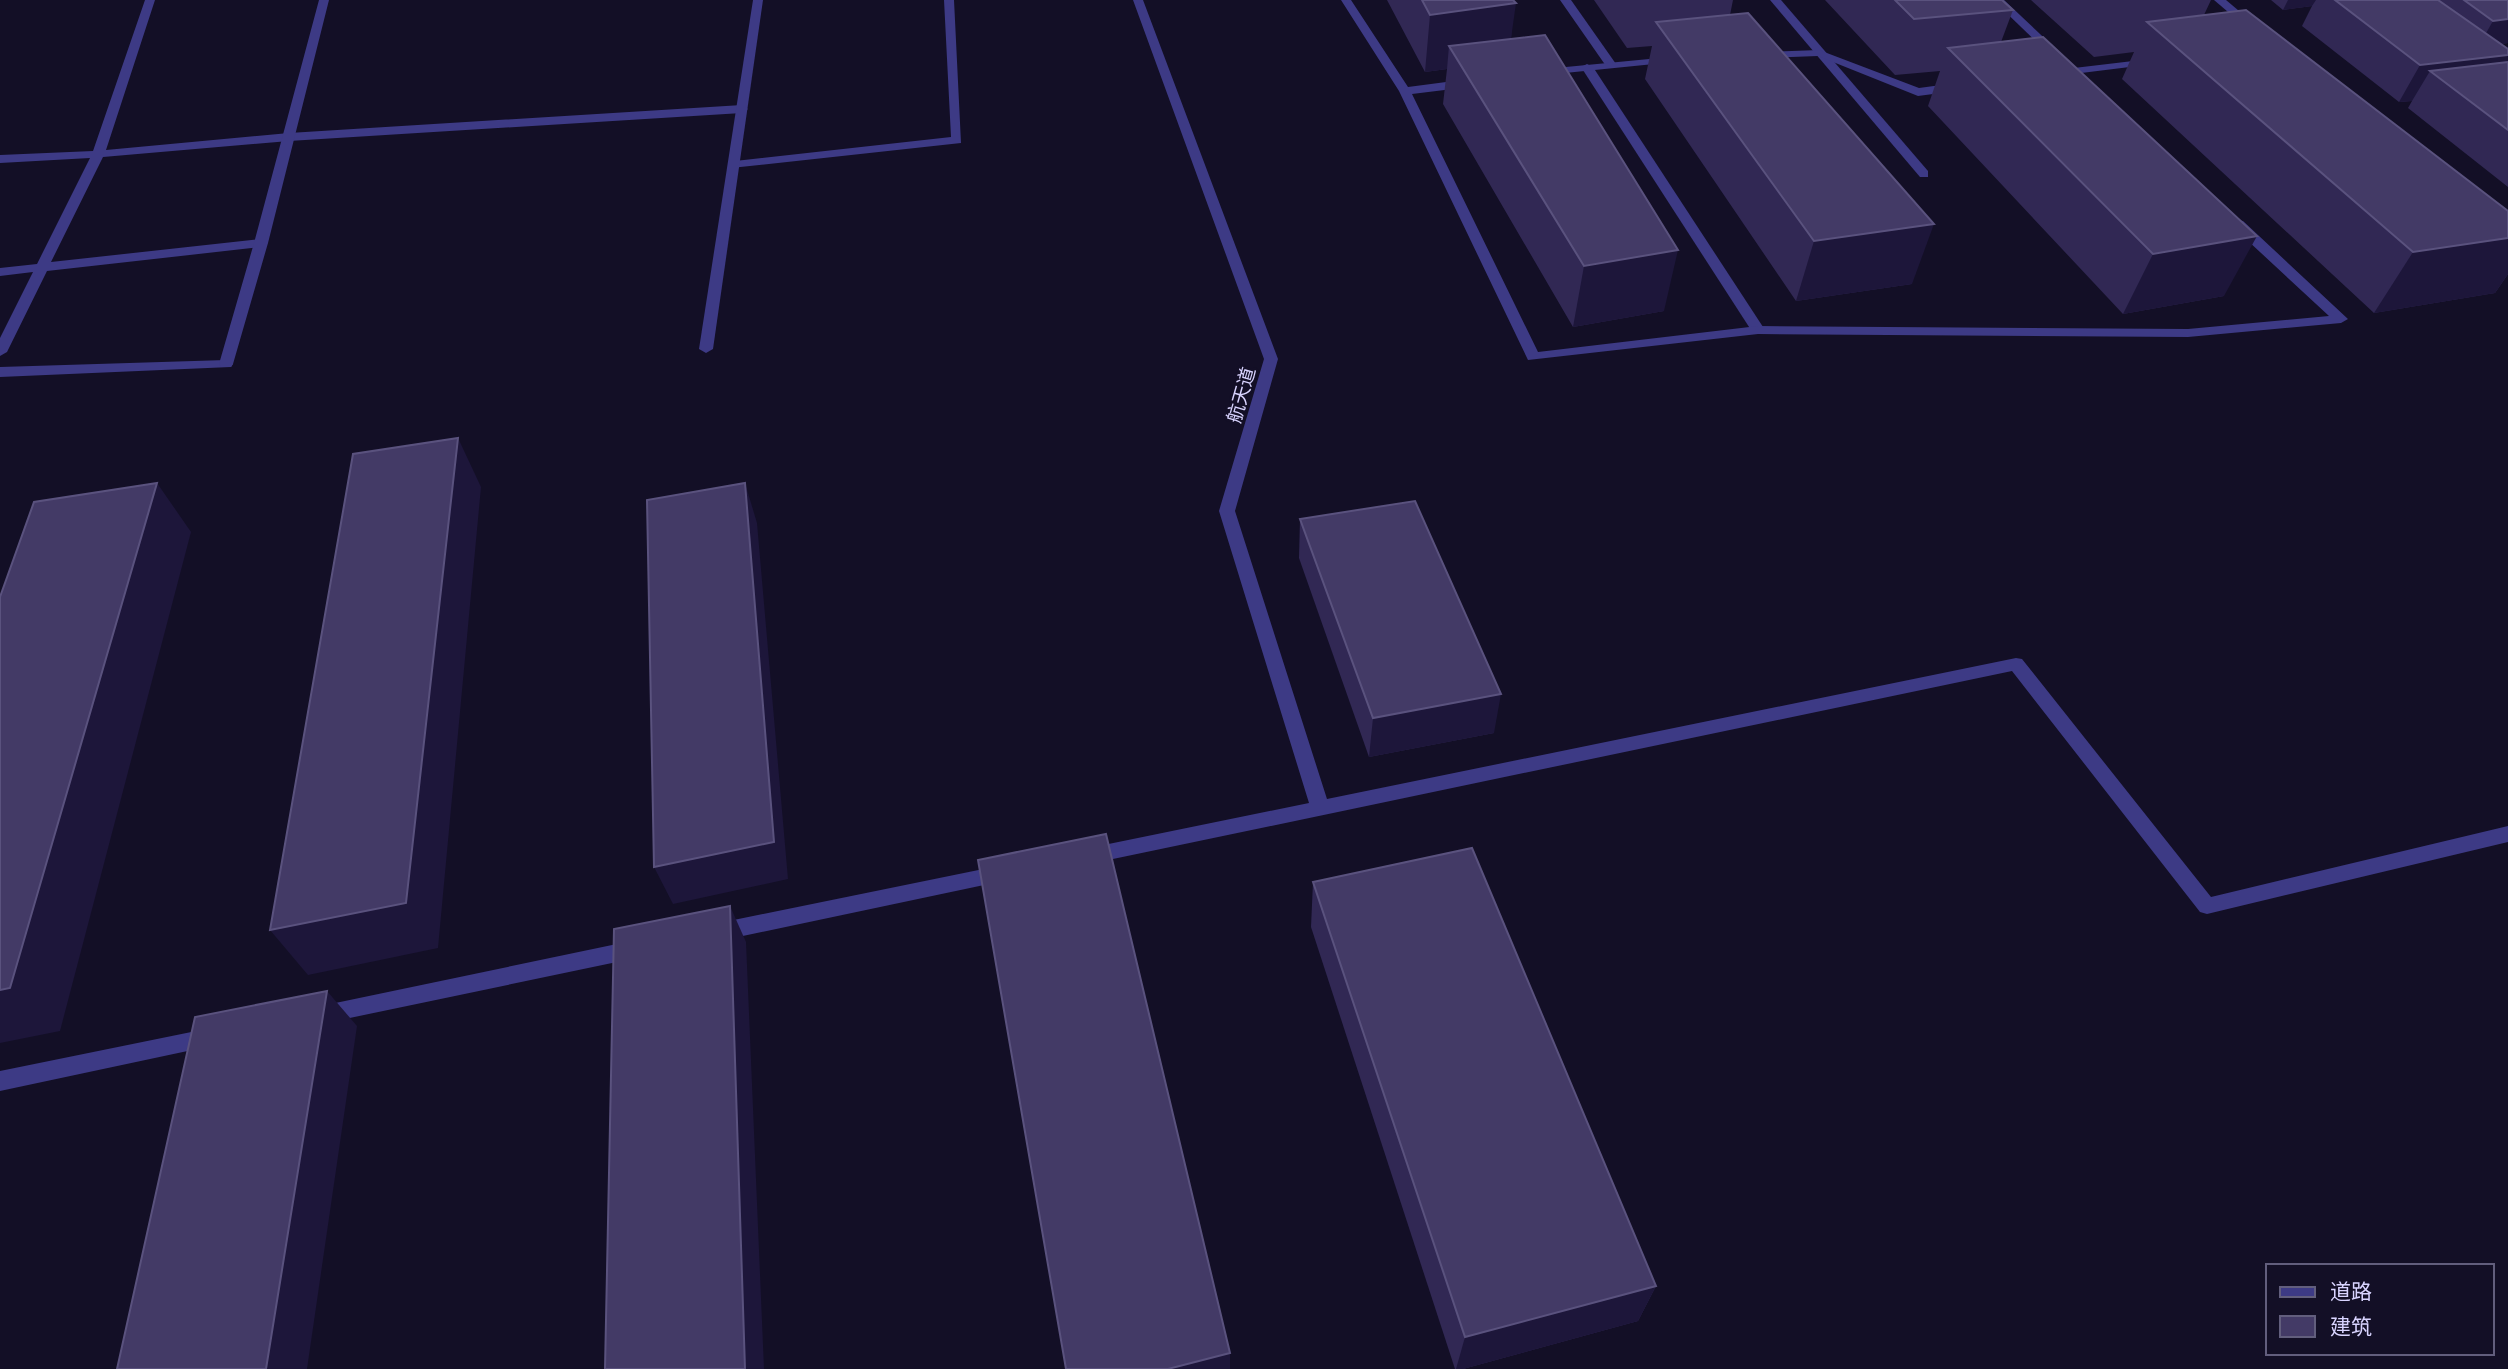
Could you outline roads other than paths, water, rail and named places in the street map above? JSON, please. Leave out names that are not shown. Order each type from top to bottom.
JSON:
[{"type":"street","points":[[0,352],[98,154],[150,0]]},
{"type":"street","points":[[0,372],[226,364],[261,243],[324,0]]},
{"type":"street","points":[[706,349],[758,0]]},
{"type":"street","points":[[735,165],[957,140],[949,0]]},
{"type":"street","name":"航天道","points":[[1138,0],[1271,359],[1227,511],[1320,808]]},
{"type":"street","points":[[1346,0],[1405,92],[1533,357],[1758,330],[2188,333],[2342,319],[2232,218]]},
{"type":"street","points":[[1565,0],[1610,64]]},
{"type":"street","points":[[1775,0],[1924,174]]},
{"type":"street","points":[[1998,0],[2078,76]]},
{"type":"street","points":[[2220,0],[2262,36]]},
{"type":"street","points":[[1753,56],[1819,53],[1918,92],[1969,85]]},
{"type":"street","points":[[1532,74],[1610,64],[1687,59]]},
{"type":"street","points":[[2047,75],[2078,76],[2164,60]]},
{"type":"street","points":[[1587,67],[1758,330]]},
{"type":"street","points":[[1405,92],[1480,81]]},
{"type":"street","points":[[0,159],[98,154],[289,137],[743,109]]},
{"type":"street","points":[[0,272],[261,243]]},
{"type":"street","points":[[1075,858],[2016,664],[2207,906],[2508,834]]},
{"type":"street","points":[[694,937],[1021,870]]},
{"type":"street","points":[[299,1019],[653,946]]},
{"type":"street","points":[[0,1081],[231,1033]]}]
